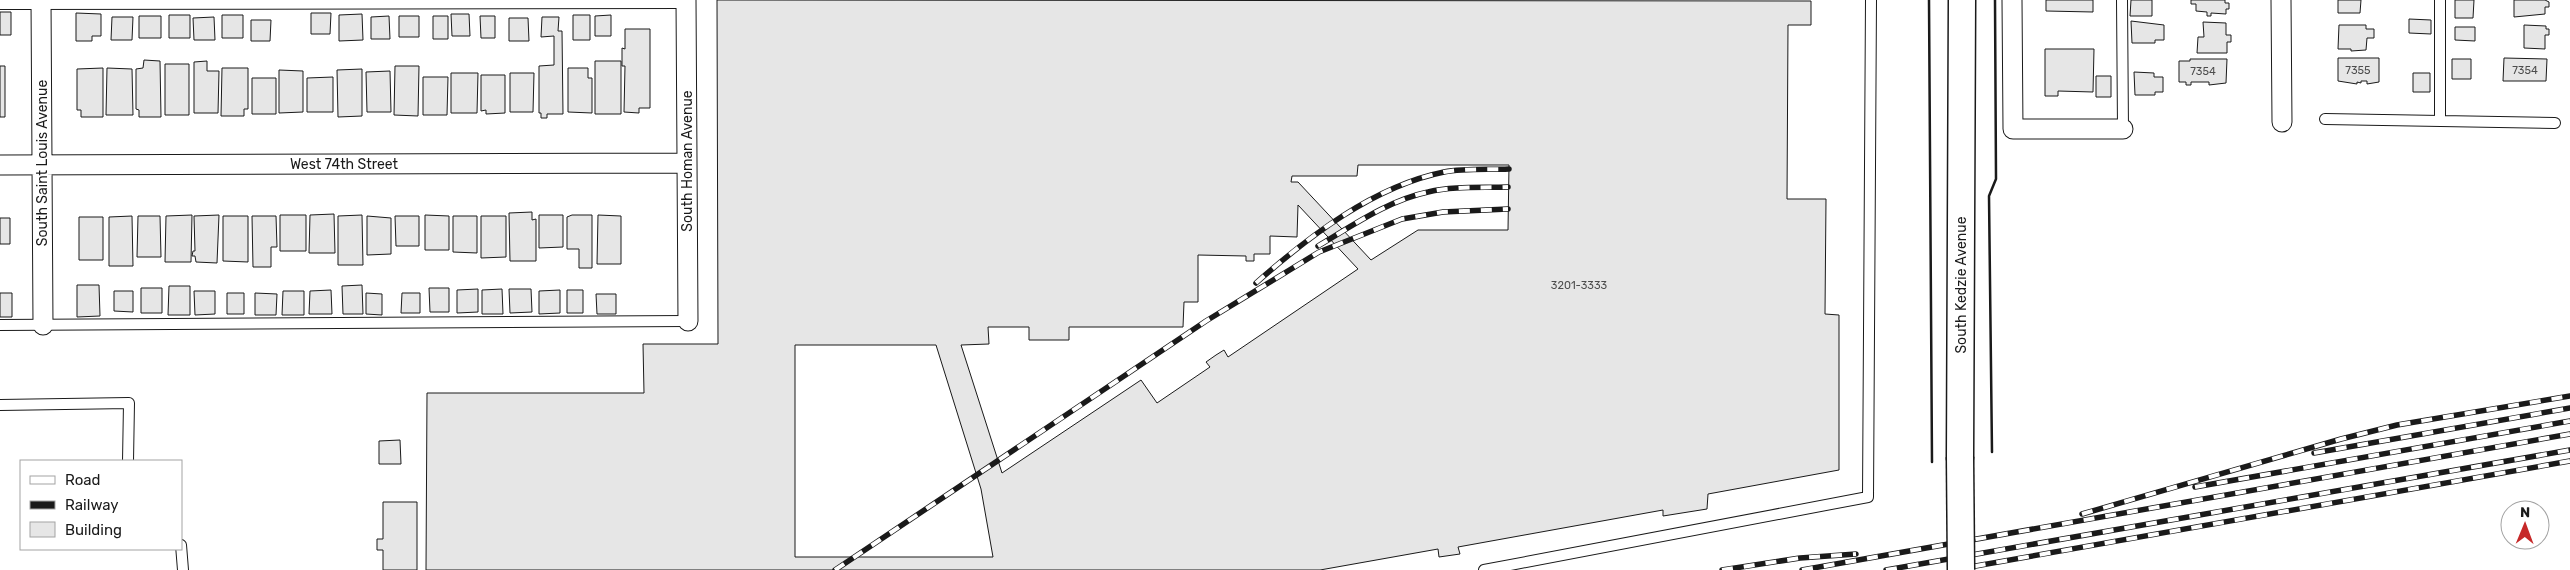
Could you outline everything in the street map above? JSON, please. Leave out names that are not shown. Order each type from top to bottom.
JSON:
[{"type":"main road","name":"South Kedzie Avenue","points":[[1961,570],[1962,0]]},
{"type":"street","points":[[2012,0],[2013,129],[2123,129]]},
{"type":"street","points":[[2281,0],[2282,122]]},
{"type":"street","name":"South Homan Avenue","points":[[686,1],[688,321]]},
{"type":"street","name":"South Saint Louis Avenue","points":[[42,2],[43,325]]},
{"type":"street","name":"West 74th Street","points":[[0,165],[687,163]]},
{"type":"lane","points":[[1484,570],[1868,497],[1871,0]]},
{"type":"lane","points":[[2122,0],[2123,129]]},
{"type":"lane","points":[[2440,0],[2440,121]]},
{"type":"lane","points":[[0,4],[42,2],[686,1]]},
{"type":"lane","points":[[2325,119],[2555,123]]},
{"type":"lane","points":[[0,325],[688,321]]},
{"type":"lane","points":[[0,404],[129,404],[128,460]]},
{"type":"lane","points":[[181,550],[183,570]]},
{"type":"building","points":[[717,0],[1811,1],[1811,25],[1788,25],[1787,199],[1826,199],[1825,314],[1839,315],[1839,470],[1708,494],[1707,509],[1663,516],[1663,510],[1458,547],[1460,554],[1439,557],[1438,549],[1320,570],[426,570],[427,393],[644,393],[643,344],[718,344]],"holes":[[[1358,165],[1509,165],[1508,230],[1418,230],[1371,260],[1298,182],[1291,182],[1292,176],[1357,176]],[[1298,205],[1358,269],[1228,357],[1224,350],[1216,355],[1206,362],[1210,367],[1157,403],[1141,380],[1002,473],[961,345],[989,344],[988,327],[1029,327],[1029,340],[1069,340],[1069,327],[1183,327],[1184,302],[1198,302],[1198,255],[1246,256],[1246,261],[1254,261],[1254,254],[1270,254],[1270,236],[1297,237]],[[795,345],[936,345],[981,489],[993,557],[795,557]]]},
{"type":"building","points":[[2046,0],[2093,0],[2093,12],[2046,11]]},
{"type":"building","points":[[2131,0],[2152,0],[2152,16],[2130,16]]},
{"type":"building","points":[[2191,0],[2225,0],[2225,3],[2229,3],[2229,9],[2226,9],[2226,14],[2211,13],[2211,16],[2207,16],[2207,12],[2196,11],[2196,4],[2191,4]]},
{"type":"building","points":[[2338,0],[2361,0],[2360,13],[2338,13]]},
{"type":"building","points":[[2455,0],[2474,0],[2473,18],[2455,18]]},
{"type":"building","points":[[2514,0],[2545,0],[2549,2],[2549,7],[2545,7],[2545,14],[2514,17]]},
{"type":"building","points":[[0,12],[11,12],[11,35],[0,35]]},
{"type":"building","points":[[76,13],[101,14],[101,36],[92,36],[92,41],[76,41]]},
{"type":"building","points":[[311,13],[331,13],[330,34],[311,34]]},
{"type":"building","points":[[362,14],[363,40],[339,41],[339,15]]},
{"type":"building","points":[[451,14],[469,14],[470,36],[452,36]]},
{"type":"building","points":[[169,15],[190,15],[190,38],[169,38]]},
{"type":"building","points":[[222,15],[243,15],[243,38],[222,38]]},
{"type":"building","points":[[573,15],[590,15],[590,40],[573,40]]},
{"type":"building","points":[[611,15],[611,36],[595,36],[595,16]]},
{"type":"building","points":[[139,16],[161,16],[161,38],[139,38]]},
{"type":"building","points":[[389,16],[390,39],[371,39],[371,17]]},
{"type":"building","points":[[399,16],[419,16],[419,37],[399,37]]},
{"type":"building","points":[[433,16],[448,16],[448,39],[433,39]]},
{"type":"building","points":[[480,16],[495,16],[495,38],[481,38]]},
{"type":"building","points":[[112,17],[133,17],[132,40],[111,40]]},
{"type":"building","points":[[214,17],[215,40],[194,40],[193,18]]},
{"type":"building","points":[[542,17],[559,17],[558,31],[562,31],[563,114],[547,114],[547,118],[541,118],[541,113],[539,113],[539,66],[554,65],[554,36],[541,37]]},
{"type":"building","points":[[509,18],[528,18],[529,41],[509,41]]},
{"type":"building","points":[[2409,19],[2431,20],[2431,34],[2409,33]]},
{"type":"building","points":[[251,20],[271,20],[270,41],[251,41]]},
{"type":"building","points":[[2131,21],[2164,25],[2164,40],[2155,40],[2155,43],[2132,43]]},
{"type":"building","points":[[2203,22],[2226,23],[2226,35],[2231,35],[2231,42],[2227,42],[2227,53],[2197,53],[2198,37],[2204,37]]},
{"type":"building","points":[[2339,25],[2366,25],[2366,29],[2374,29],[2374,38],[2367,38],[2366,50],[2351,51],[2351,49],[2338,49]]},
{"type":"building","points":[[2524,25],[2546,26],[2546,29],[2549,29],[2549,35],[2545,35],[2545,49],[2524,48]]},
{"type":"building","points":[[2455,27],[2475,27],[2475,41],[2455,40]]},
{"type":"building","points":[[625,29],[650,29],[650,108],[639,108],[639,113],[624,112],[625,66],[622,66],[622,48],[625,49]]},
{"type":"building","points":[[2045,49],[2094,49],[2093,92],[2058,91],[2058,96],[2045,96]]},
{"type":"building","points":[[2338,58],[2379,58],[2379,82],[2367,84],[2367,81],[2361,81],[2361,83],[2357,82],[2357,84],[2338,81]]},
{"type":"building","points":[[2504,58],[2547,59],[2546,81],[2503,81]]},
{"type":"building","points":[[2190,59],[2227,59],[2226,83],[2209,85],[2209,82],[2191,82],[2191,85],[2186,85],[2186,82],[2179,82],[2179,61],[2190,61]]},
{"type":"building","points":[[2452,59],[2471,59],[2471,79],[2452,79]]},
{"type":"building","points":[[144,60],[160,61],[161,117],[139,117],[139,110],[136,109],[136,69],[143,68]]},
{"type":"building","points":[[207,61],[207,71],[219,71],[218,113],[194,113],[194,62]]},
{"type":"building","points":[[595,61],[621,61],[621,114],[595,114]]},
{"type":"building","points":[[165,64],[189,64],[189,115],[165,115]]},
{"type":"building","points":[[0,66],[5,66],[5,117],[0,117]]},
{"type":"building","points":[[395,66],[419,66],[418,116],[394,115]]},
{"type":"building","points":[[103,68],[103,117],[81,117],[81,110],[77,110],[77,69]]},
{"type":"building","points":[[107,68],[132,69],[133,115],[106,115]]},
{"type":"building","points":[[222,68],[248,68],[248,109],[244,109],[244,116],[221,116]]},
{"type":"building","points":[[568,68],[588,68],[588,78],[592,78],[592,113],[568,112]]},
{"type":"building","points":[[362,69],[362,116],[338,117],[337,70]]},
{"type":"building","points":[[279,70],[303,71],[303,112],[279,113]]},
{"type":"building","points":[[390,71],[391,112],[367,112],[366,72]]},
{"type":"building","points":[[2134,72],[2154,73],[2154,77],[2163,77],[2163,92],[2155,92],[2155,95],[2135,95]]},
{"type":"building","points":[[451,73],[478,73],[477,113],[451,113]]},
{"type":"building","points":[[510,73],[534,73],[533,112],[510,112]]},
{"type":"building","points":[[2413,73],[2430,73],[2430,92],[2413,92]]},
{"type":"building","points":[[481,75],[505,75],[505,113],[486,114],[486,110],[481,111]]},
{"type":"building","points":[[2096,76],[2111,76],[2111,97],[2096,97]]},
{"type":"building","points":[[333,77],[333,112],[307,112],[307,78]]},
{"type":"building","points":[[423,77],[448,77],[447,115],[423,115]]},
{"type":"building","points":[[252,78],[276,78],[276,114],[252,114]]},
{"type":"building","points":[[532,212],[532,220],[536,219],[536,261],[510,261],[509,213]]},
{"type":"building","points":[[334,214],[335,253],[309,253],[310,215]]},
{"type":"building","points":[[192,215],[191,262],[165,262],[166,216]]},
{"type":"building","points":[[219,215],[217,263],[196,262],[195,256],[192,256],[193,251],[195,251],[194,216]]},
{"type":"building","points":[[280,215],[306,215],[306,251],[280,251]]},
{"type":"building","points":[[362,215],[363,265],[338,265],[338,216]]},
{"type":"building","points":[[425,215],[449,216],[449,250],[425,250]]},
{"type":"building","points":[[539,215],[563,215],[563,247],[539,248]]},
{"type":"building","points":[[572,215],[592,215],[592,268],[579,268],[579,249],[567,249],[567,217]]},
{"type":"building","points":[[598,215],[621,216],[621,264],[597,264]]},
{"type":"building","points":[[132,216],[133,266],[109,266],[109,217]]},
{"type":"building","points":[[138,216],[160,216],[161,257],[137,257]]},
{"type":"building","points":[[223,216],[248,216],[248,262],[223,261]]},
{"type":"building","points":[[252,216],[276,216],[277,247],[271,247],[271,267],[253,267]]},
{"type":"building","points":[[367,216],[391,218],[391,254],[367,255]]},
{"type":"building","points":[[395,216],[419,216],[419,246],[396,246]]},
{"type":"building","points":[[453,216],[477,216],[477,253],[453,252]]},
{"type":"building","points":[[481,216],[506,216],[506,257],[481,258]]},
{"type":"building","points":[[79,217],[103,217],[103,260],[79,260]]},
{"type":"building","points":[[0,218],[10,218],[10,244],[0,244]]},
{"type":"building","points":[[77,285],[99,285],[100,316],[77,317]]},
{"type":"building","points":[[362,285],[363,314],[343,314],[342,286]]},
{"type":"building","points":[[169,286],[190,286],[190,315],[168,315]]},
{"type":"building","points":[[141,288],[162,288],[162,313],[141,313]]},
{"type":"building","points":[[429,288],[449,288],[449,312],[430,312]]},
{"type":"building","points":[[478,289],[478,312],[457,313],[457,290]]},
{"type":"building","points":[[502,289],[503,314],[482,314],[482,290]]},
{"type":"building","points":[[509,289],[531,289],[532,312],[510,313]]},
{"type":"building","points":[[331,290],[332,314],[309,314],[310,291]]},
{"type":"building","points":[[560,290],[560,313],[539,314],[539,291]]},
{"type":"building","points":[[567,290],[583,290],[583,313],[567,313]]},
{"type":"building","points":[[114,291],[133,291],[133,312],[114,311]]},
{"type":"building","points":[[194,291],[215,291],[215,314],[195,315]]},
{"type":"building","points":[[283,291],[304,291],[304,315],[282,315]]},
{"type":"building","points":[[0,293],[12,293],[12,317],[0,317]]},
{"type":"building","points":[[227,293],[244,293],[244,314],[227,314]]},
{"type":"building","points":[[255,293],[277,294],[276,315],[255,315]]},
{"type":"building","points":[[366,293],[382,294],[382,315],[366,314]]},
{"type":"building","points":[[402,293],[420,293],[420,313],[401,313]]},
{"type":"building","points":[[596,294],[616,294],[616,314],[597,314]]},
{"type":"building","points":[[400,440],[401,464],[379,464],[379,441]]},
{"type":"building","points":[[383,502],[417,502],[417,570],[383,570],[383,550],[377,550],[377,539],[383,539]]},
{"type":"railway","points":[[1256,283],[1297,248],[1343,215],[1392,189],[1444,172],[1509,169]]},
{"type":"railway","points":[[1318,246],[1371,214],[1413,196],[1448,189],[1508,187]]},
{"type":"railway","points":[[835,570],[1206,321],[1319,252],[1402,219],[1443,212],[1508,209]]},
{"type":"railway","points":[[2082,514],[2341,439],[2397,425],[2570,396]]},
{"type":"railway","points":[[2314,453],[2570,408]]},
{"type":"railway","points":[[2195,487],[2570,421]]},
{"type":"railway","points":[[1802,570],[2570,434]]},
{"type":"railway","points":[[1886,570],[2570,450]]},
{"type":"railway","points":[[1953,570],[2570,461]]},
{"type":"railway","points":[[1722,570],[1800,558],[1856,554]]},
{"type":"wall","points":[[1929,0],[1932,462]]},
{"type":"wall","points":[[1992,452],[1989,196],[1996,179],[1995,0]]}]
